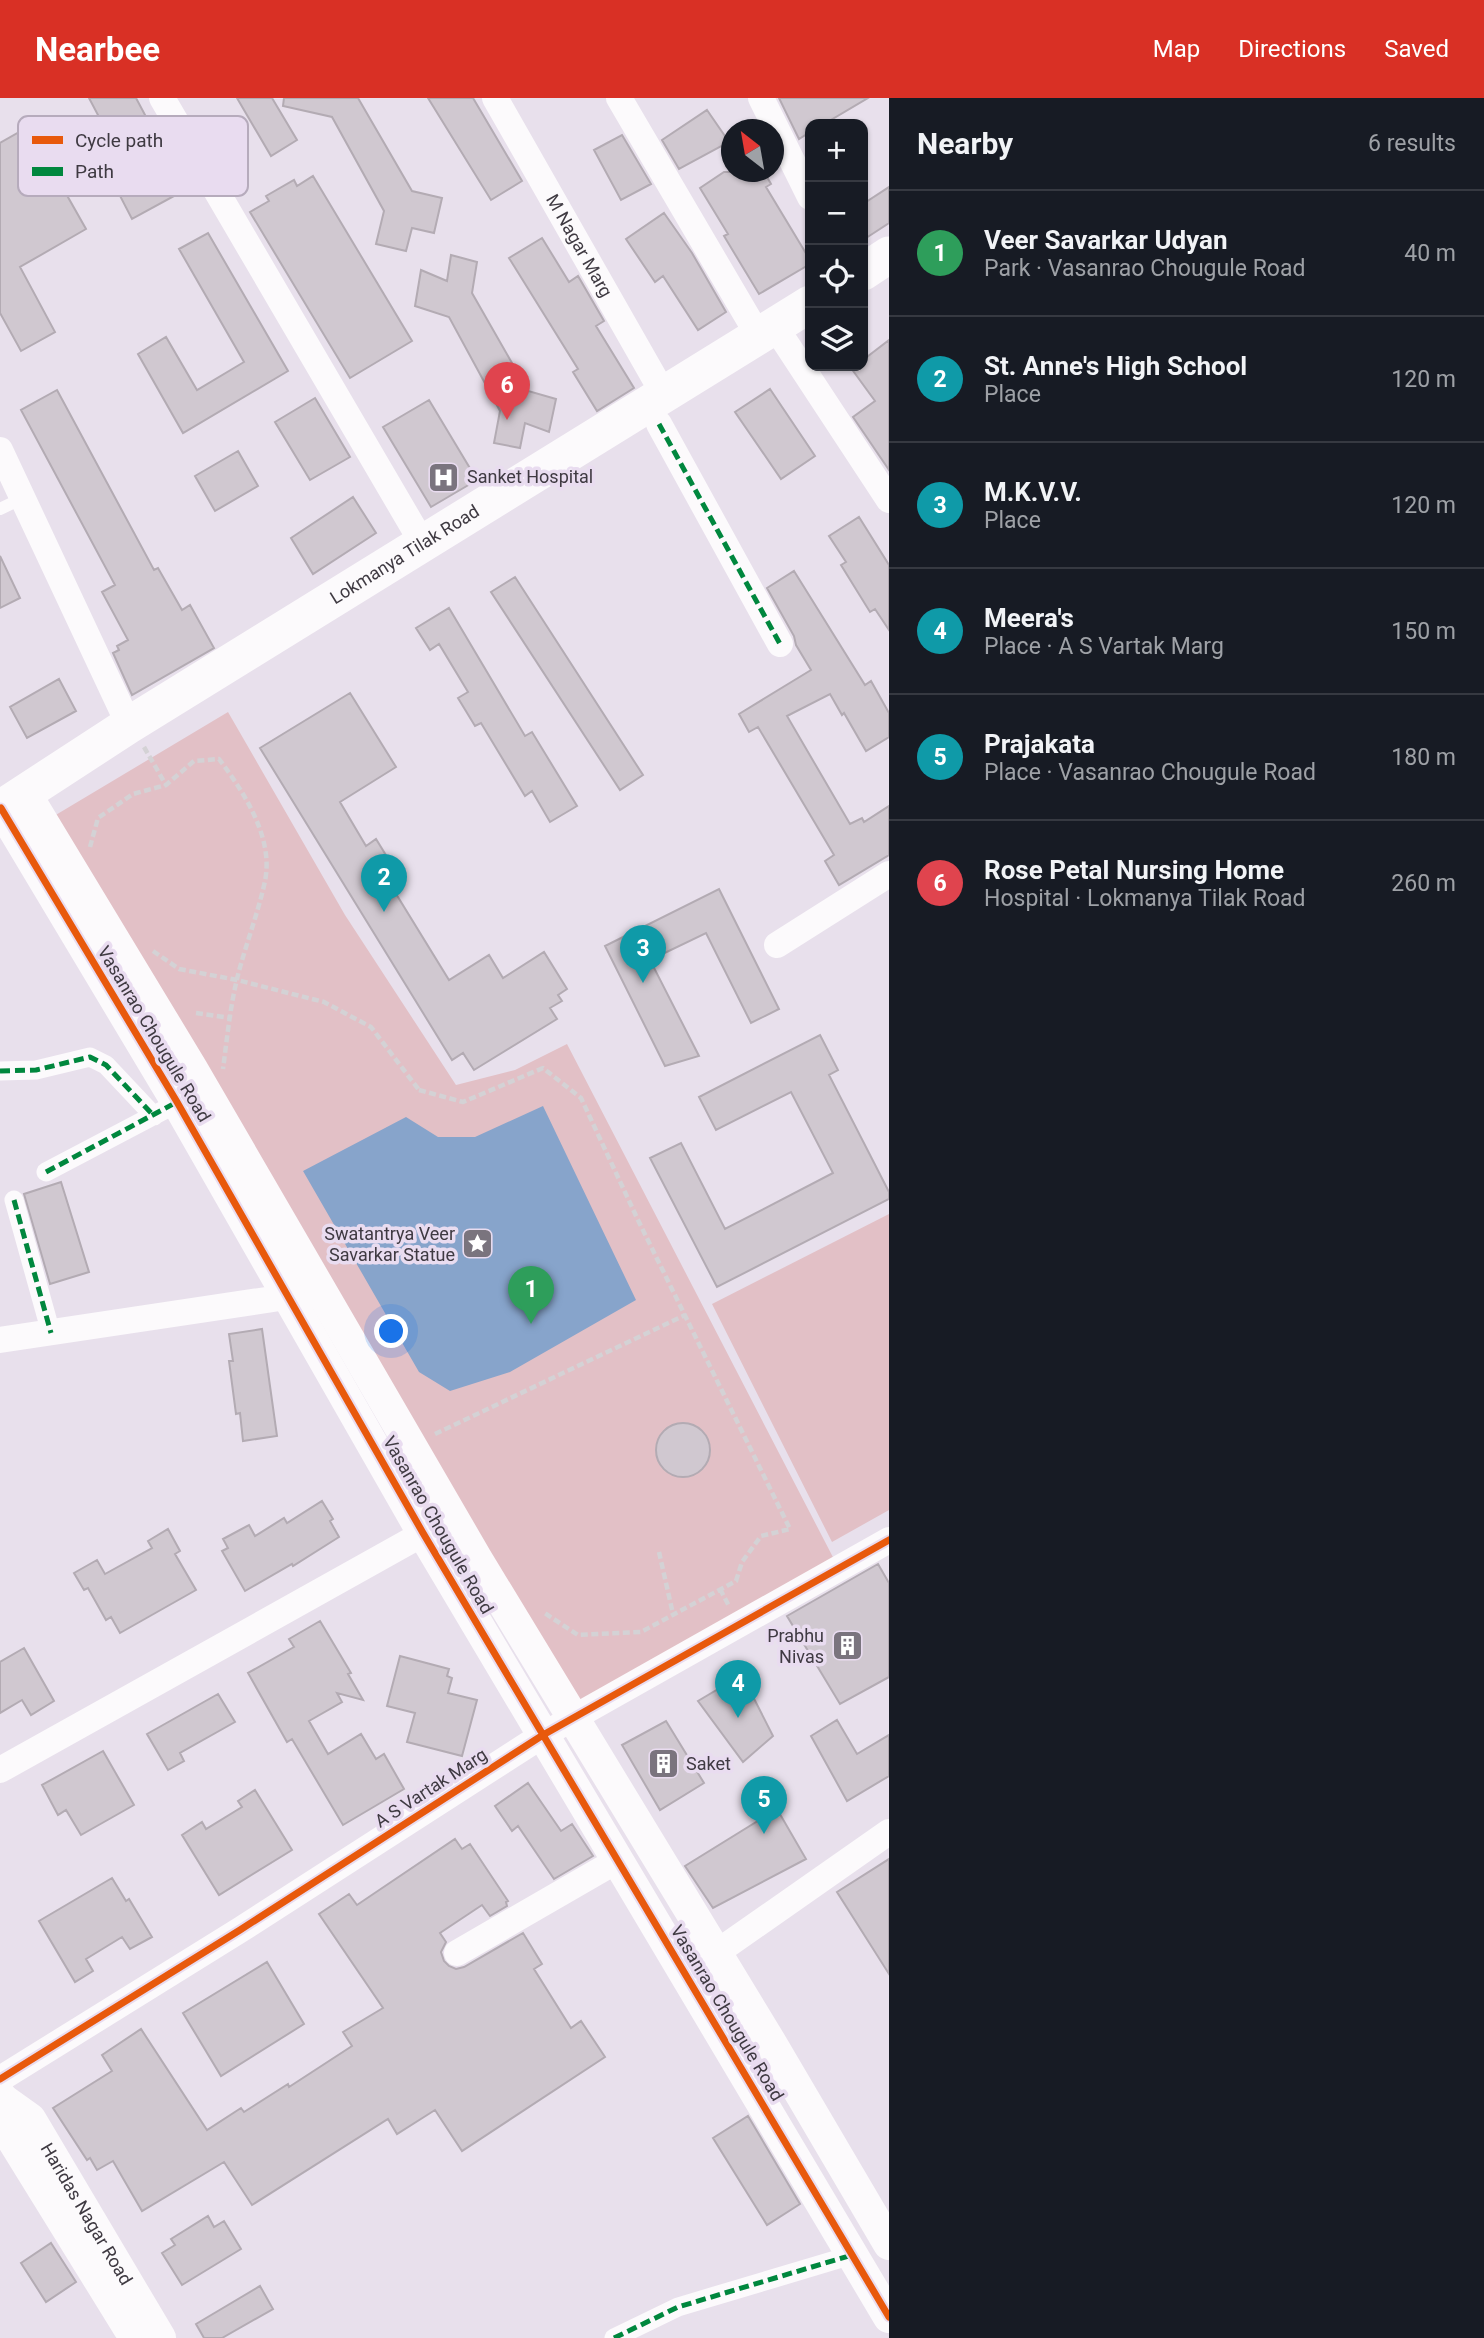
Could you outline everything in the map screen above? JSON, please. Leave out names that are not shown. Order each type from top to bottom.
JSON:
[{"type":"main road","points":[[868,269],[889,255]]},
{"type":"main road","points":[[868,296],[889,283]]},
{"type":"main road","name":"Lokmanya Tilak Road","points":[[12,813],[783,334],[806,308]]},
{"type":"main road","name":"Lokmanya Tilak Road","points":[[136,734],[423,544],[661,408]]},
{"type":"street","points":[[162,98],[173,116]]},
{"type":"street","name":"M Nagar Marg","points":[[495,98],[661,408],[780,644]]},
{"type":"street","points":[[619,98],[783,334],[889,500]]},
{"type":"street","points":[[761,98],[805,187]]},
{"type":"street","points":[[219,196],[423,544]]},
{"type":"street","points":[[0,450],[12,504],[136,734]]},
{"type":"street","name":"Vasanrao Chougule Road","points":[[12,813],[165,1109],[289,1298],[423,1533],[686,1974],[874,2249]]},
{"type":"street","name":"Vasanrao Chougule Road","points":[[12,813],[321,1291],[453,1517],[716,1953],[874,2249]]},
{"type":"street","points":[[777,945],[889,874]]},
{"type":"street","points":[[0,1071],[36,1070],[89,1057],[106,1065],[165,1109],[46,1172]]},
{"type":"street","points":[[14,1200],[51,1332]]},
{"type":"street","points":[[0,1340],[321,1291]]},
{"type":"street","points":[[0,1770],[453,1517]]},
{"type":"street","name":"A S Vartak Marg","points":[[1,2092],[240,1930],[543,1735],[889,1541]]},
{"type":"street","points":[[686,1974],[889,1832]]},
{"type":"street","points":[[457,1953],[618,1860]]},
{"type":"street","name":"Haridas Nagar Road","points":[[1,2092],[6,2129],[135,2338]]},
{"type":"street","name":"Haridas Nagar Road","points":[[1,2092],[30,2119],[160,2338]]},
{"type":"street","points":[[614,2338],[678,2307],[874,2249],[889,2317]]},
{"type":"path","points":[[136,734],[166,785]]},
{"type":"path","points":[[98,818],[133,794],[166,785],[194,761],[219,759],[238,785],[254,816],[264,846],[266,878],[237,980],[222,1072]]},
{"type":"path","points":[[148,947],[178,969],[237,980],[324,1002],[371,1027],[419,1090],[463,1102],[543,1069],[581,1098],[790,1529],[761,1536],[741,1562],[736,1581],[641,1632],[578,1635]]},
{"type":"path","points":[[196,1013],[230,1018]]},
{"type":"path","points":[[435,1434],[685,1315]]},
{"type":"path","points":[[659,1552],[673,1614]]},
{"type":"shaded area","points":[[228,712],[345,915],[456,1085],[515,1070],[567,1044],[836,1563],[577,1707],[49,819]]},
{"type":"shaded area","points":[[889,1214],[889,1510],[832,1542],[712,1304]]},
{"type":"water","points":[[543,1106],[636,1300],[510,1372],[450,1391],[419,1372],[303,1171],[406,1117],[438,1137],[475,1137]]},
{"type":"building","points":[[89,98],[136,98],[146,116],[99,116]]},
{"type":"building","points":[[237,98],[272,98],[297,140],[271,156]]},
{"type":"building","points":[[284,98],[358,98],[412,191],[442,198],[434,233],[412,228],[406,251],[376,244],[384,211],[332,117],[283,106]]},
{"type":"building","points":[[428,98],[473,98],[522,181],[491,200]]},
{"type":"building","points":[[779,98],[868,98],[832,119],[805,119],[805,135],[799,139]]},
{"type":"building","points":[[707,110],[721,130],[721,146],[679,169],[662,140]]},
{"type":"building","points":[[18,133],[18,196],[67,196],[86,229],[20,267],[55,332],[21,351],[0,313],[0,143]]},
{"type":"building","points":[[622,135],[651,184],[621,200],[594,150]]},
{"type":"building","points":[[721,174],[721,182],[770,182],[771,184],[766,187],[805,252],[805,267],[759,294],[724,236],[728,234],[700,188]]},
{"type":"building","points":[[313,176],[412,341],[350,378],[250,212],[269,201],[266,196],[294,180],[297,186]]},
{"type":"building","points":[[889,187],[889,223],[868,237],[868,201]]},
{"type":"building","points":[[120,196],[174,196],[132,219]]},
{"type":"building","points":[[664,213],[692,253],[726,312],[698,330],[663,276],[655,282],[626,239]]},
{"type":"building","points":[[208,233],[288,371],[183,433],[138,354],[166,337],[197,390],[244,362],[179,249]]},
{"type":"building","points":[[542,238],[569,282],[578,276],[604,321],[596,326],[634,388],[597,411],[573,372],[578,369],[509,258]]},
{"type":"building","points":[[451,255],[477,262],[472,293],[528,391],[556,399],[549,432],[525,423],[520,448],[494,443],[500,411],[449,317],[415,306],[421,270],[447,281]]},
{"type":"building","points":[[889,340],[889,470],[853,417],[875,401],[853,371],[868,371],[868,356]]},
{"type":"building","points":[[770,389],[815,456],[781,479],[735,412]]},
{"type":"building","points":[[57,390],[154,570],[158,568],[182,610],[190,605],[214,648],[132,695],[113,653],[119,650],[117,646],[128,640],[102,592],[115,585],[21,410]]},
{"type":"building","points":[[315,398],[350,457],[310,480],[275,422]]},
{"type":"building","points":[[429,400],[477,480],[431,507],[383,427]]},
{"type":"building","points":[[238,451],[258,486],[215,511],[195,476]]},
{"type":"building","points":[[353,497],[376,533],[313,574],[291,538]]},
{"type":"building","points":[[859,517],[889,565],[889,630],[875,609],[870,612],[841,565],[846,562],[829,536]]},
{"type":"building","points":[[0,556],[20,598],[0,608]]},
{"type":"building","points":[[794,571],[865,685],[871,681],[889,713],[889,737],[866,751],[830,694],[787,716],[850,824],[862,818],[864,822],[889,806],[889,855],[839,885],[825,861],[834,855],[758,727],[749,732],[739,714],[811,670],[767,588]]},
{"type":"building","points":[[515,577],[643,775],[620,790],[491,592]]},
{"type":"building","points":[[449,608],[525,736],[532,732],[577,806],[550,822],[532,791],[525,796],[481,723],[475,726],[458,698],[468,692],[439,644],[430,650],[416,628]]},
{"type":"building","points":[[59,679],[76,711],[27,738],[10,707]]},
{"type":"building","points":[[350,693],[396,767],[340,802],[366,846],[376,839],[392,865],[382,871],[449,980],[489,955],[503,978],[544,952],[567,989],[558,995],[562,1001],[550,1008],[557,1019],[474,1070],[463,1053],[452,1060],[260,748]]},
{"type":"building","points":[[719,889],[779,1009],[751,1023],[706,933],[650,960],[699,1056],[665,1066],[605,946]]},
{"type":"building","points":[[820,1035],[838,1070],[829,1075],[889,1192],[889,1199],[717,1287],[650,1158],[681,1143],[725,1229],[833,1173],[791,1092],[716,1130],[699,1097]]},
{"type":"building","points":[[61,1182],[89,1272],[50,1284],[24,1194]]},
{"type":"building","points":[[262,1329],[277,1436],[243,1441],[240,1413],[236,1414],[229,1361],[233,1361],[229,1334]]},
{"type":"building","points":[[683,1423],[702,1431],[710,1450],[702,1469],[683,1477],[664,1469],[656,1450],[664,1431]]},
{"type":"building","points":[[322,1501],[333,1519],[330,1521],[339,1537],[293,1566],[292,1564],[245,1591],[222,1551],[228,1548],[223,1539],[249,1525],[255,1536],[284,1518],[287,1523]]},
{"type":"building","points":[[168,1529],[180,1551],[175,1554],[196,1590],[120,1633],[111,1617],[106,1620],[88,1588],[84,1590],[74,1573],[97,1560],[105,1574],[152,1548],[148,1541]]},
{"type":"building","name":"Prabhu Nivas","points":[[878,1564],[889,1583],[889,1677],[840,1704],[787,1616]]},
{"type":"building","points":[[320,1621],[351,1673],[348,1674],[363,1700],[337,1693],[342,1702],[309,1721],[328,1754],[361,1734],[376,1759],[384,1754],[404,1789],[343,1825],[292,1739],[287,1742],[248,1673],[294,1647],[289,1639]]},
{"type":"building","points":[[24,1648],[54,1701],[31,1715],[22,1700],[0,1713],[0,1662]]},
{"type":"building","points":[[400,1656],[449,1669],[447,1676],[452,1678],[448,1693],[477,1700],[462,1756],[407,1742],[415,1713],[387,1706]]},
{"type":"building","points":[[742,1675],[773,1736],[743,1762],[698,1701]]},
{"type":"building","points":[[218,1694],[235,1722],[180,1753],[184,1761],[168,1770],[147,1734]]},
{"type":"building","points":[[837,1720],[857,1754],[889,1735],[889,1776],[847,1801],[811,1736]]},
{"type":"building","name":"Saket","points":[[666,1721],[704,1783],[660,1810],[622,1745]]},
{"type":"building","points":[[103,1751],[134,1805],[81,1835],[66,1810],[58,1815],[42,1785]]},
{"type":"building","points":[[528,1783],[561,1831],[572,1824],[593,1856],[554,1879],[518,1826],[512,1831],[495,1806]]},
{"type":"building","points":[[255,1790],[292,1850],[219,1895],[182,1835],[202,1822],[206,1829],[242,1807],[238,1801]]},
{"type":"building","points":[[777,1809],[806,1859],[713,1908],[685,1866]]},
{"type":"building","points":[[455,1839],[462,1849],[470,1844],[508,1901],[507,1906],[490,1916],[482,1905],[440,1933],[446,1942],[441,1952],[444,1961],[456,1969],[464,1967],[523,1933],[542,1964],[534,1969],[571,2028],[581,2021],[605,2057],[462,2151],[435,2110],[397,2134],[388,2119],[252,2205],[224,2162],[142,2211],[113,2161],[97,2170],[90,2158],[87,2160],[53,2108],[112,2071],[102,2055],[141,2029],[207,2130],[241,2108],[244,2112],[288,2084],[289,2087],[352,2046],[343,2032],[383,2008],[319,1914],[349,1894],[357,1905]]},
{"type":"building","points":[[889,1859],[889,1974],[837,1892]]},
{"type":"building","points":[[112,1878],[126,1901],[129,1899],[152,1937],[130,1949],[122,1937],[86,1959],[93,1971],[75,1982],[39,1921]]},
{"type":"building","points":[[267,1962],[304,2024],[221,2076],[183,2013]]},
{"type":"building","points":[[748,2116],[800,2204],[767,2225],[713,2138]]},
{"type":"building","points":[[208,2216],[214,2227],[224,2221],[241,2249],[182,2285],[162,2253],[175,2245],[171,2239]]},
{"type":"building","points":[[51,2243],[76,2282],[46,2302],[21,2263]]},
{"type":"building","points":[[260,2286],[273,2309],[222,2338],[204,2338],[196,2324]]},
{"type":"marked path","points":[[659,424],[780,644]]},
{"type":"marked path","points":[[0,1071],[36,1070],[90,1057],[106,1065],[154,1116]]},
{"type":"marked path","points":[[46,1172],[177,1102]]},
{"type":"marked path","points":[[14,1200],[51,1333]]},
{"type":"marked path","points":[[614,2338],[678,2307],[852,2255]]},
{"type":"cycle path","points":[[1,808],[177,1102],[423,1533],[889,2317]]},
{"type":"cycle path","points":[[0,2079],[240,1930],[543,1735],[889,1540]]},
{"type":"place","name":"Rose Petal Nursing Home","points":[[507,420]]},
{"type":"place","name":"Sanket Hospital","points":[[444,477]]},
{"type":"place","name":"St. Anne's High School","points":[[384,912]]},
{"type":"place","name":"M.K.V.V.","points":[[643,983]]},
{"type":"place","name":"Swatantrya Veer Savarkar Statue","points":[[478,1244]]},
{"type":"place","name":"Veer Savarkar Udyan","points":[[531,1324]]},
{"type":"place","name":"Prabhu Nivas","points":[[847,1646]]},
{"type":"place","name":"Meera's","points":[[738,1718]]},
{"type":"place","name":"Saket","points":[[663,1764]]},
{"type":"place","name":"Prajakata","points":[[764,1834]]}]
